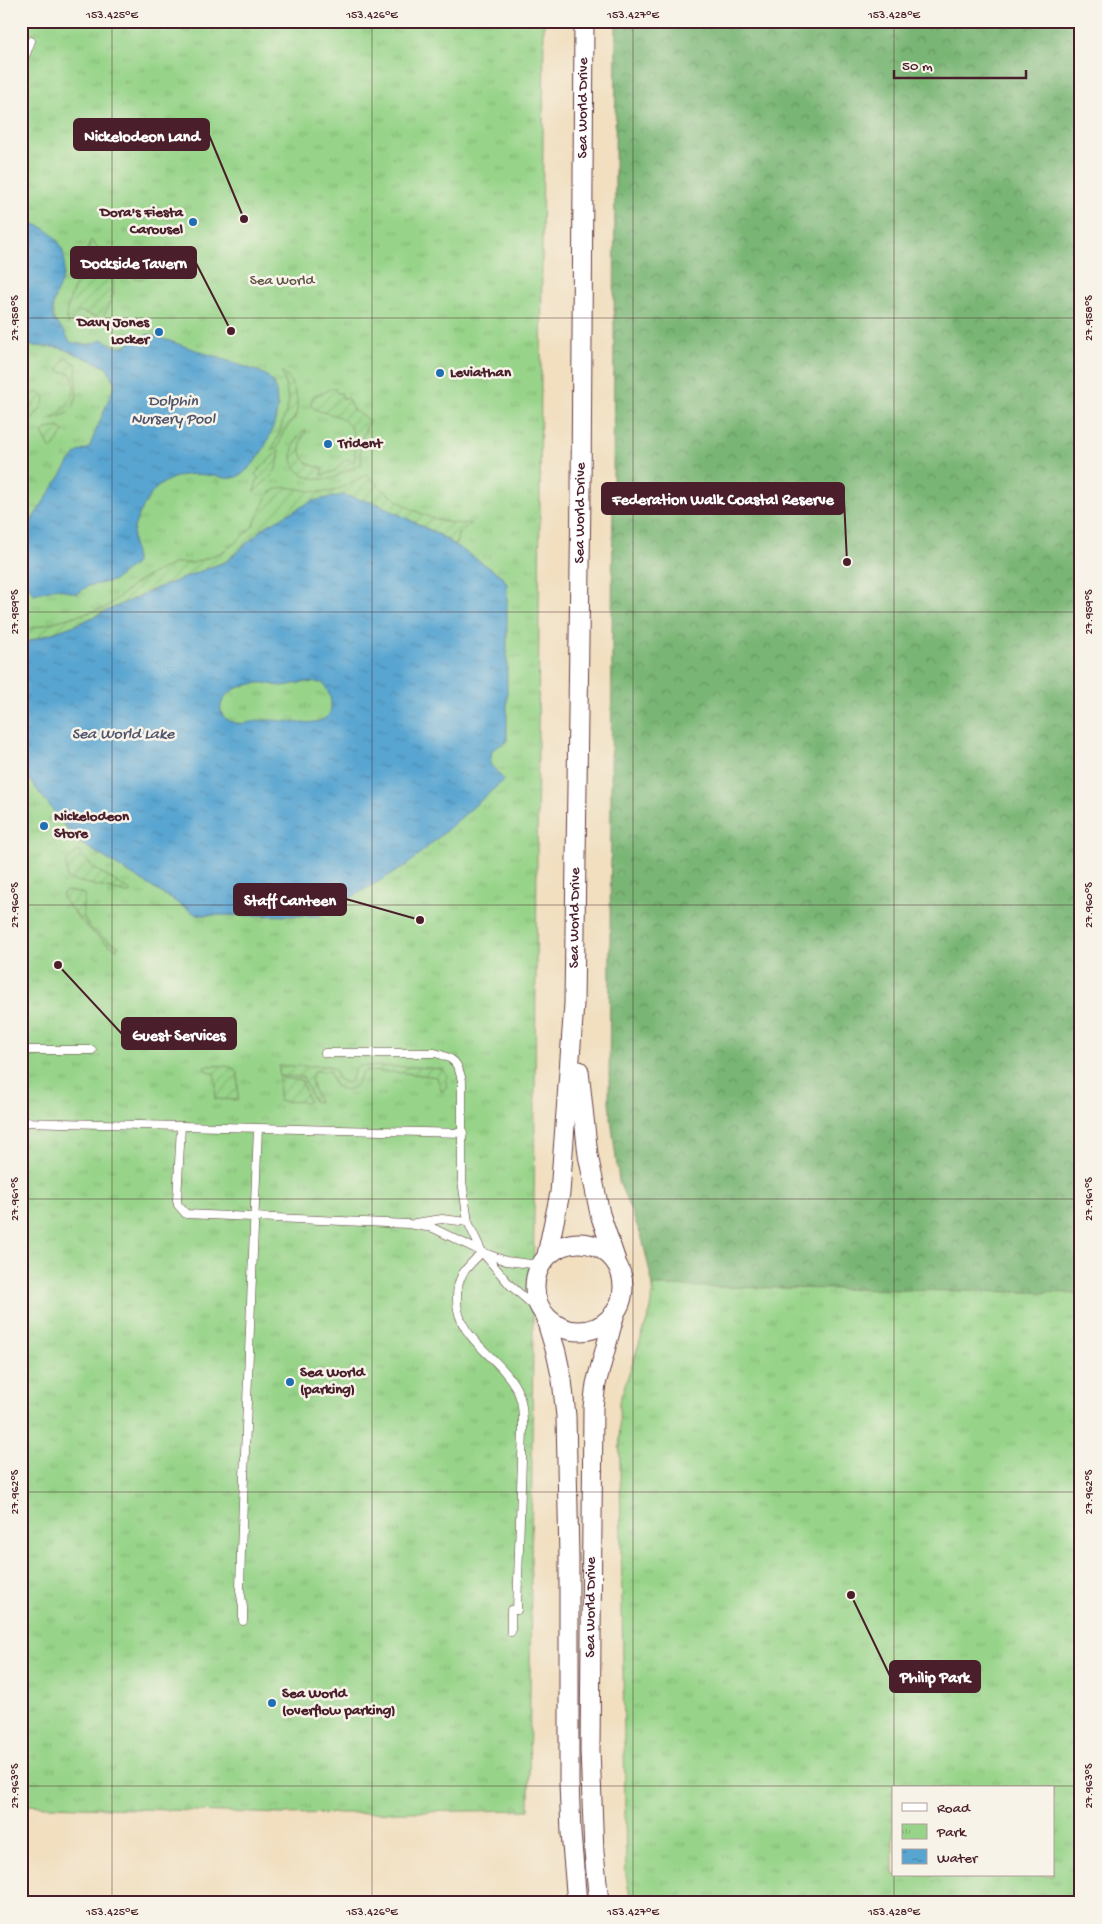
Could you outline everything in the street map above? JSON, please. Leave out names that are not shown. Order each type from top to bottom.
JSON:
[{"type":"street","name":"Sea World Drive","points":[[543,1260],[560,1193],[574,1004],[581,494],[584,21]]},
{"type":"street","name":"Sea World Drive","points":[[574,1004],[588,1155],[600,1214],[616,1262]]},
{"type":"street","points":[[583,1242],[595,1245],[607,1252],[616,1262],[622,1274],[624,1288],[621,1302],[615,1314],[605,1324],[592,1330],[564,1329],[544,1314],[536,1302],[535,1277],[543,1260],[557,1248],[570,1243],[583,1242]]},
{"type":"street","name":"Sea World Drive","points":[[544,1314],[556,1352],[562,1380],[566,1416],[569,1558],[569,1782],[571,1833],[578,1903]]},
{"type":"street","name":"Sea World Drive","points":[[600,1903],[594,1852],[590,1750],[593,1407],[596,1384],[615,1314]]},
{"type":"lane","points":[[21,67],[31,41]]},
{"type":"lane","points":[[21,1050],[92,1050]]},
{"type":"lane","points":[[325,1053],[435,1054],[454,1060],[460,1070],[462,1081],[462,1180],[468,1222],[482,1252],[510,1285],[544,1314]]},
{"type":"lane","points":[[21,1122],[462,1133]]},
{"type":"lane","points":[[181,1126],[177,1200],[181,1210],[186,1214],[408,1224],[433,1228],[482,1252],[506,1261],[543,1260]]},
{"type":"lane","points":[[243,1621],[240,1590],[240,1552],[258,1128]]},
{"type":"lane","points":[[408,1224],[442,1219],[468,1222]]},
{"type":"lane","points":[[482,1252],[462,1274],[457,1291],[456,1309],[462,1324],[476,1343],[504,1372],[516,1388],[522,1407],[523,1429],[517,1610],[511,1610],[511,1632]]},
{"type":"green space","name":"Sea World","points":[[21,21],[544,21],[529,1810],[282,1814],[21,1805]]},
{"type":"green space","points":[[616,21],[1081,21],[1081,1293],[653,1286],[642,1238],[619,1182],[609,1103]]},
{"type":"green space","points":[[91,240],[104,258],[110,272],[113,293],[102,319],[79,311],[68,325],[66,314],[68,304]]},
{"type":"green space","points":[[139,259],[146,262],[149,269],[146,276],[139,279],[132,276],[129,269],[132,262]]},
{"type":"green space","points":[[65,358],[77,364],[76,399],[70,411],[62,416],[51,418],[67,405],[74,391],[71,374],[58,371]]},
{"type":"green space","points":[[282,371],[293,386],[297,399],[297,411],[294,419],[283,433],[278,447],[271,451],[278,437],[289,402]]},
{"type":"green space","points":[[331,388],[335,388],[337,393],[342,393],[342,398],[348,399],[353,410],[370,420],[360,452],[362,464],[333,478],[312,478],[299,472],[292,461],[292,453],[297,438],[305,430],[307,431],[303,436],[300,448],[302,454],[309,464],[322,467],[322,475],[335,471],[346,459],[354,462],[355,443],[352,430],[345,421],[337,416],[314,408],[310,403],[314,395],[323,393]]},
{"type":"green space","points":[[37,392],[45,396],[40,410],[21,427],[21,401]]},
{"type":"green space","points":[[59,427],[64,432],[51,450],[42,433],[47,429]]},
{"type":"green space","points":[[279,450],[278,465],[269,478],[254,492],[258,478],[255,474]]},
{"type":"green space","points":[[367,474],[388,493],[428,517],[457,523],[471,523],[458,534],[456,545],[378,504],[266,526],[227,561],[155,589],[78,624],[21,644],[21,631],[105,608],[140,580],[175,563],[193,563],[220,553],[234,544],[253,526],[268,494],[277,489],[286,487],[329,492],[339,489]]},
{"type":"green space","points":[[78,851],[94,868],[132,892],[128,893],[67,879],[66,862]]},
{"type":"green space","points":[[67,891],[85,894],[83,914],[85,919],[97,933],[119,946],[117,949],[101,939],[74,913],[62,898],[63,893]]},
{"type":"green space","points":[[204,1066],[223,1066],[231,1068],[238,1073],[238,1100],[215,1099],[216,1082],[214,1074],[205,1070]]},
{"type":"green space","points":[[279,1066],[330,1066],[335,1070],[338,1079],[347,1083],[351,1081],[355,1068],[358,1066],[441,1069],[448,1076],[446,1087],[442,1092],[437,1077],[365,1071],[361,1074],[355,1086],[344,1089],[335,1086],[329,1071],[315,1071],[312,1082],[319,1102],[314,1102],[303,1077],[279,1076]]},
{"type":"green space","points":[[279,1078],[301,1080],[309,1102],[279,1101]]},
{"type":"green space","points":[[653,1286],[1081,1293],[1081,1903],[631,1903],[626,1875],[619,1402],[651,1309]]},
{"type":"water","name":"Dolphin Nursery Pool","points":[[21,222],[40,226],[48,231],[54,236],[63,251],[64,270],[53,302],[53,319],[64,331],[70,342],[87,344],[102,339],[116,347],[123,346],[149,334],[260,372],[272,381],[276,393],[277,413],[270,436],[258,458],[250,467],[242,474],[233,478],[199,474],[185,475],[159,486],[146,501],[136,523],[133,538],[136,562],[134,565],[113,581],[88,586],[77,594],[57,588],[33,594],[25,579],[23,563],[24,546],[33,518],[71,460],[78,452],[89,448],[115,384],[107,368],[93,361],[61,348],[21,345]]},
{"type":"water","name":"Sea World Lake","points":[[343,495],[378,504],[438,534],[502,576],[507,584],[507,741],[492,750],[490,764],[504,780],[407,865],[319,916],[197,915],[76,840],[21,769],[21,644],[78,624],[155,589],[227,561],[266,526],[312,501]],"holes":[[[305,682],[323,683],[331,701],[331,708],[323,720],[306,723],[277,720],[236,723],[228,720],[221,711],[224,699],[233,690],[240,687],[255,683],[282,686]]]},
{"type":"place","name":"Nickelodeon Land","points":[[244,219]]},
{"type":"place","name":"Dora's Fiesta Carousel","points":[[193,222]]},
{"type":"place","name":"Dockside Tavern","points":[[231,331]]},
{"type":"place","name":"Davy Jones Locker","points":[[159,332]]},
{"type":"place","name":"Leviathan","points":[[440,373]]},
{"type":"place","name":"Trident","points":[[328,444]]},
{"type":"place","name":"Federation Walk Coastal Reserve","points":[[847,562]]},
{"type":"place","name":"Nickelodeon Store","points":[[44,826]]},
{"type":"place","name":"Staff Canteen","points":[[420,920]]},
{"type":"place","name":"Guest Services","points":[[58,965]]},
{"type":"place","name":"Sea World (parking)","points":[[290,1382]]},
{"type":"place","name":"Philip Park","points":[[851,1595]]},
{"type":"place","name":"Sea World (overflow parking)","points":[[272,1703]]}]
